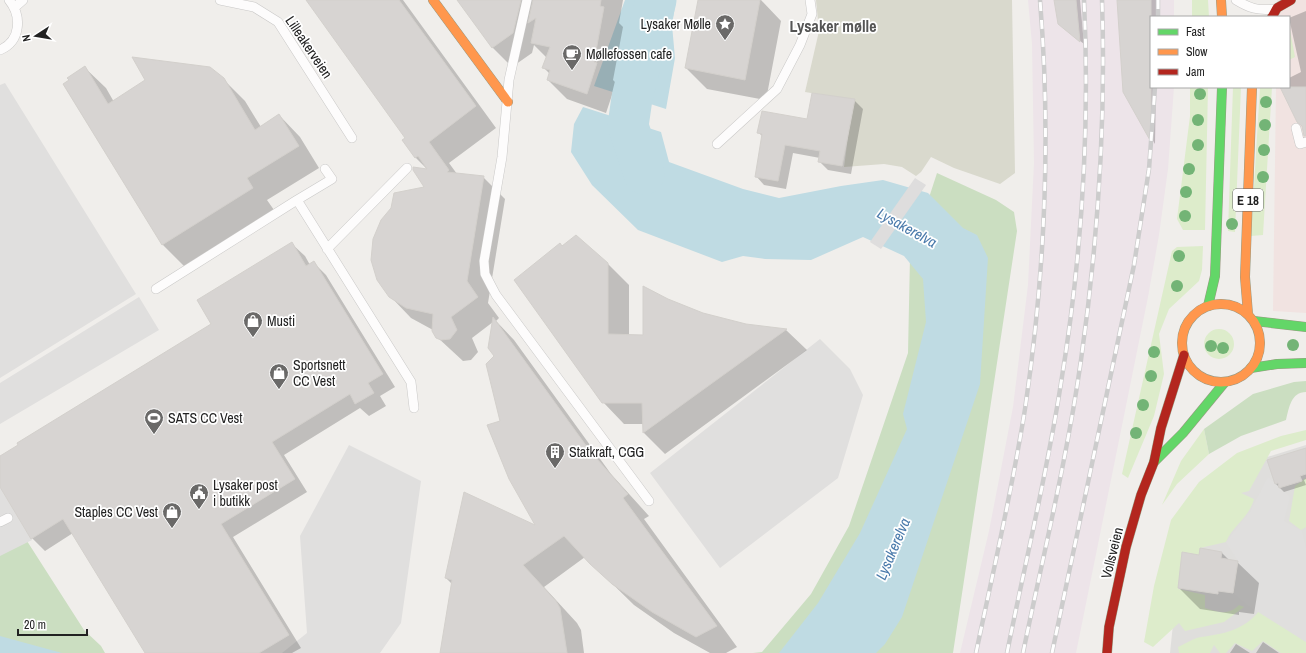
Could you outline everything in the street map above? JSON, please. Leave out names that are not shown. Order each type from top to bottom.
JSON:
[{"type":"main road","points":[[433,0],[508,102]]},
{"type":"main road","points":[[1221,0],[1222,16]]},
{"type":"main road","points":[[1273,16],[1277,8],[1291,0]]},
{"type":"main road","name":"E 18","points":[[1208,306],[1215,276],[1222,88]]},
{"type":"main road","name":"E 18","points":[[1251,317],[1245,277],[1252,88]]},
{"type":"main road","points":[[1229,304],[1239,308],[1251,317],[1259,332],[1260,345],[1258,357],[1251,368],[1235,380],[1225,382],[1212,381],[1200,376],[1190,367],[1184,355],[1182,335],[1186,326],[1195,314],[1208,306],[1229,304]]},
{"type":"main road","points":[[1251,317],[1306,327]]},
{"type":"main road","name":"Vollsveien","points":[[1107,653],[1109,627],[1126,547],[1141,495],[1154,462],[1161,428],[1184,355]]},
{"type":"main road","points":[[1251,368],[1277,364],[1306,363]]},
{"type":"main road","name":"Vollsveien","points":[[1154,462],[1183,433],[1225,382]]},
{"type":"lane","points":[[0,50],[13,40],[18,30],[18,18],[12,3],[23,0]]},
{"type":"lane","name":"Lilleakerveien","points":[[220,0],[254,8],[278,22],[352,138]]},
{"type":"lane","points":[[527,0],[509,80],[502,157],[484,261],[485,274],[496,294],[649,501]]},
{"type":"lane","points":[[717,144],[777,89],[800,45],[812,14],[810,0]]},
{"type":"lane","points":[[1236,0],[1252,9],[1263,10],[1277,8]]},
{"type":"lane","points":[[1296,128],[1300,144],[1306,142]]},
{"type":"lane","points":[[327,249],[407,168]]},
{"type":"lane","points":[[156,289],[296,200],[332,180],[325,169]]},
{"type":"lane","points":[[296,200],[411,382],[414,408]]},
{"type":"shaded area","points":[[816,0],[1012,0],[1015,173],[1000,184],[954,168],[931,157],[921,172],[916,176],[902,167],[884,164],[844,167],[853,100],[805,92],[819,31]]},
{"type":"shaded area","points":[[1028,0],[1174,0],[1174,16],[1150,16],[1150,88],[1174,88],[1168,169],[1159,235],[1148,297],[1076,653],[960,653],[989,531],[1013,407],[1028,285],[1034,163],[1032,44]]},
{"type":"shaded area","points":[[1277,0],[1306,0],[1306,313],[1273,311],[1276,88],[1290,88],[1290,16],[1277,16]]},
{"type":"shaded area","points":[[5,83],[136,294],[0,378],[0,85]]},
{"type":"shaded area","points":[[139,297],[159,330],[0,424],[0,383]]},
{"type":"shaded area","points":[[820,339],[850,369],[863,395],[838,478],[720,568],[650,473]]},
{"type":"shaded area","points":[[349,445],[421,481],[401,623],[380,653],[282,653],[307,633],[300,536]]},
{"type":"shaded area","points":[[1306,445],[1306,653],[1170,653],[1178,576],[1196,509],[1248,463]]},
{"type":"shaded area","points":[[1268,477],[1290,497],[1284,521],[1302,531],[1306,548],[1306,642],[1247,605],[1233,593],[1238,561],[1226,542],[1251,510]]},
{"type":"shaded area","points":[[0,487],[32,540],[0,556]]},
{"type":"green space","points":[[1192,0],[1208,0],[1209,16],[1192,16]]},
{"type":"green space","points":[[1290,30],[1295,57],[1290,60]]},
{"type":"green space","points":[[1190,88],[1208,88],[1205,230],[1183,230],[1177,219],[1190,116]]},
{"type":"green space","points":[[1233,88],[1241,88],[1235,232],[1228,231]]},
{"type":"green space","points":[[1260,88],[1272,88],[1263,235],[1251,236]]},
{"type":"green space","points":[[937,173],[996,200],[1014,212],[1017,231],[953,653],[753,653],[762,652],[811,594],[849,526],[908,353],[910,256]]},
{"type":"green space","points":[[1203,246],[1202,270],[1199,281],[1169,309],[1159,334],[1164,374],[1154,416],[1128,478],[1122,474],[1172,251],[1177,247]]},
{"type":"green space","points":[[1219,329],[1230,333],[1234,344],[1230,355],[1219,359],[1208,355],[1204,344],[1208,333]]},
{"type":"green space","points":[[1306,381],[1306,392],[1297,395],[1294,398],[1286,420],[1241,436],[1209,454],[1204,429],[1253,394],[1294,382]]},
{"type":"green space","points":[[1204,429],[1209,454],[1177,484],[1162,505],[1181,461]]},
{"type":"green space","points":[[1306,430],[1306,440],[1271,451],[1249,491],[1241,493],[1254,499],[1252,506],[1226,542],[1200,548],[1199,555],[1182,552],[1178,589],[1205,595],[1205,608],[1214,611],[1227,612],[1239,605],[1244,607],[1224,622],[1185,631],[1179,623],[1153,647],[1144,642],[1154,586],[1171,520],[1199,482],[1237,453],[1281,436]]},
{"type":"green space","points":[[1306,478],[1306,527],[1301,530],[1289,521],[1295,486]]},
{"type":"green space","points":[[18,527],[84,630],[101,646],[105,653],[0,653],[0,535]]},
{"type":"green space","points":[[1259,611],[1306,642],[1306,653],[1281,653],[1263,641],[1252,651],[1235,643],[1226,653],[1220,653],[1214,645],[1210,653],[1179,653],[1178,647],[1198,638],[1226,632],[1240,627],[1247,623]]},
{"type":"water","points":[[625,0],[676,0],[672,25],[675,58],[666,109],[594,86]]},
{"type":"water","points":[[583,107],[661,132],[669,162],[743,189],[779,198],[841,186],[883,180],[928,193],[963,228],[977,235],[988,258],[980,384],[902,617],[885,644],[876,653],[779,653],[818,603],[860,533],[907,429],[903,414],[926,322],[923,279],[904,256],[863,237],[811,260],[765,259],[743,256],[722,262],[638,230],[592,185],[571,152],[574,124]]},
{"type":"water","points":[[0,636],[62,653],[0,653]]},
{"type":"pier","points":[[915,178],[926,185],[881,249],[870,242]]},
{"type":"building","points":[[306,0],[399,0],[476,106],[429,142],[449,170],[447,172],[484,176],[467,281],[478,297],[451,317],[457,330],[450,339],[441,340],[436,338],[432,331],[433,314],[406,308],[389,297],[377,280],[371,260],[373,239],[381,220],[391,208],[394,193],[424,187],[413,170],[413,167],[427,169],[418,156],[415,158],[402,140],[405,138]]},
{"type":"building","points":[[457,0],[521,0],[513,33],[492,48]]},
{"type":"building","points":[[533,0],[601,0],[600,6],[604,7],[594,62],[597,63],[587,94],[547,80],[550,70],[542,68],[550,47],[531,43],[536,18],[528,23]]},
{"type":"building","points":[[698,0],[760,0],[745,80],[685,68]]},
{"type":"building","points":[[1054,0],[1076,0],[1080,42],[1058,24]]},
{"type":"building","points":[[1117,0],[1151,0],[1151,142],[1123,92]]},
{"type":"building","points":[[132,57],[210,67],[224,78],[255,130],[279,114],[299,146],[247,178],[253,188],[162,245],[63,84],[69,80],[67,78],[85,66],[108,104],[145,80]]},
{"type":"building","points":[[1306,87],[1306,136],[1304,136],[1302,126],[1297,122],[1280,88]]},
{"type":"building","points":[[812,93],[855,99],[842,166],[818,162],[820,151],[785,145],[778,181],[755,177],[762,134],[757,133],[762,111],[807,119]]},
{"type":"building","points":[[576,235],[608,263],[608,334],[643,335],[643,286],[668,299],[703,313],[746,324],[787,329],[643,433],[642,403],[602,403],[514,280],[560,243],[562,246]]},
{"type":"building","points":[[292,242],[306,266],[314,261],[383,374],[368,383],[374,393],[355,404],[350,394],[272,442],[295,479],[221,524],[289,635],[259,653],[145,653],[63,519],[31,539],[0,487],[0,456],[18,445],[17,443],[211,324],[197,300]]},
{"type":"building","name":"Statkraft, CGG","points":[[493,317],[590,451],[628,494],[623,498],[717,626],[696,637],[652,612],[612,584],[590,564],[564,536],[523,565],[556,601],[560,608],[567,653],[440,653],[452,580],[445,578],[464,492],[535,525],[509,479],[487,425],[500,421],[486,364],[494,356],[488,348]]},
{"type":"building","points":[[1306,448],[1306,474],[1300,476],[1302,481],[1279,488],[1278,483],[1275,484],[1267,460]]},
{"type":"building","points":[[1200,548],[1222,552],[1221,558],[1238,561],[1233,593],[1218,591],[1218,594],[1178,588],[1182,552],[1199,555]]},
{"type":"waterway","name":"Lysakerelva","points":[[644,174],[628,126],[632,98],[656,0]]},
{"type":"railway","points":[[976,653],[1020,440],[1032,359],[1037,308],[1044,205],[1045,154],[1045,102],[1040,0]]},
{"type":"railway","points":[[1007,653],[1049,451],[1061,383],[1074,288],[1083,192],[1085,144],[1086,48],[1084,0]]},
{"type":"railway","points":[[1023,653],[1069,434],[1087,315],[1096,225],[1102,135],[1102,0]]},
{"type":"railway","points":[[1158,0],[1158,16]]},
{"type":"railway","points":[[1052,653],[1134,265],[1149,169],[1155,88]]},
{"type":"traffic: fast","points":[[1208,306],[1215,276],[1222,88]]},
{"type":"traffic: fast","points":[[1254,321],[1306,327]]},
{"type":"traffic: fast","points":[[1251,368],[1277,364],[1306,363]]},
{"type":"traffic: fast","points":[[1154,462],[1183,433],[1225,382]]},
{"type":"traffic: slow","points":[[433,0],[508,102]]},
{"type":"traffic: slow","points":[[1221,0],[1222,16]]},
{"type":"traffic: slow","points":[[1248,314],[1245,277],[1252,88]]},
{"type":"traffic: slow","points":[[1221,304],[1236,307],[1249,315],[1257,328],[1260,343],[1257,358],[1249,371],[1236,379],[1221,382],[1206,379],[1193,371],[1185,358],[1182,343],[1185,328],[1193,315],[1206,307],[1221,304]]},
{"type":"traffic: jam","points":[[1273,16],[1277,8],[1291,0]]},
{"type":"traffic: jam","points":[[1107,653],[1109,627],[1126,547],[1141,495],[1154,462],[1161,428],[1184,355]]},
{"type":"place","name":"Lysaker Mølle","points":[[725,41]]},
{"type":"place","name":"Møllefossen cafe","points":[[572,71]]},
{"type":"place","name":"Musti","points":[[253,338]]},
{"type":"place","name":"Sportsnett CC Vest","points":[[279,390]]},
{"type":"place","name":"SATS CC Vest","points":[[154,435]]},
{"type":"place","name":"Statkraft, CGG","points":[[555,469]]},
{"type":"place","name":"Lysaker post i butikk","points":[[199,510]]},
{"type":"place","name":"Staples CC Vest","points":[[172,529]]},
{"type":"district","name":"Lysaker mølle","points":[[833,26]]}]
